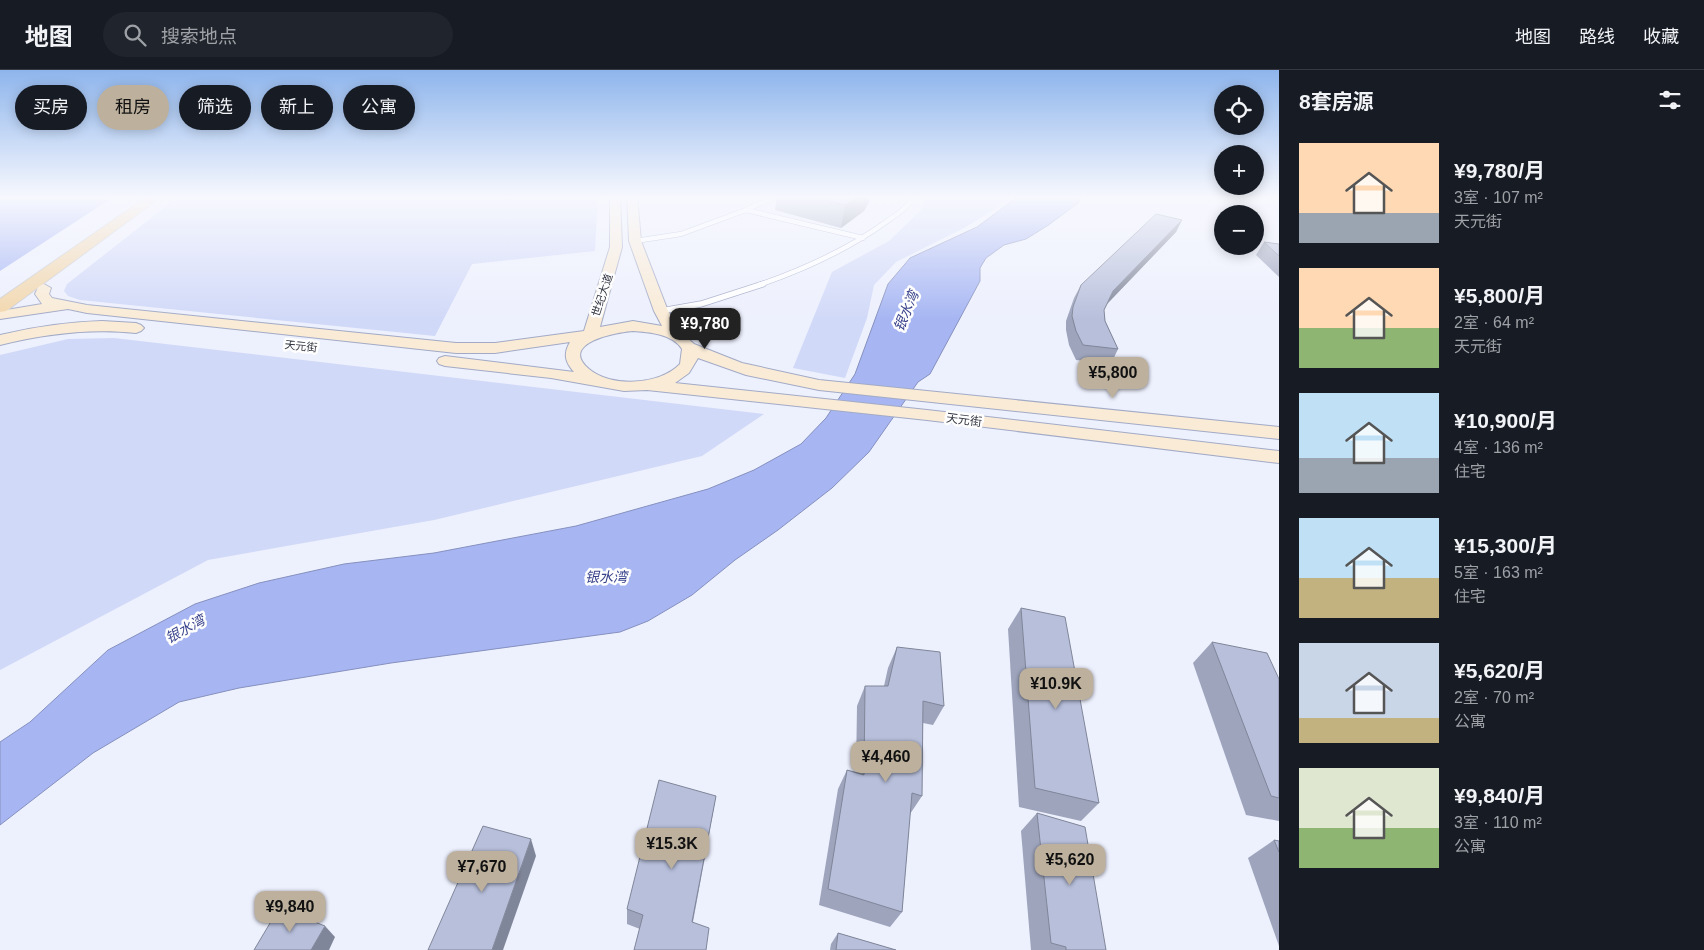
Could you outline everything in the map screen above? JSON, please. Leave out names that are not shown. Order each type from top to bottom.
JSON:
[{"type":"main road","points":[[0,306],[98,237]]},
{"type":"main road","points":[[44,288],[112,237]]},
{"type":"main road","name":"世纪大道","points":[[590,335],[606,286],[616,247],[616,237]]},
{"type":"main road","points":[[635,237],[662,311],[676,336],[688,348],[691,354],[688,364],[680,373],[667,380],[650,385]]},
{"type":"main road","name":"天元街","points":[[44,288],[42,294],[48,301],[82,308],[456,348],[495,348],[590,335],[617,326],[663,330],[676,336]]},
{"type":"main road","points":[[0,315],[42,308],[82,308]]},
{"type":"main road","name":"天元街","points":[[0,340],[67,328],[126,327],[508,367],[633,386],[650,385],[927,415],[1279,457]]},
{"type":"main road","points":[[590,335],[581,341],[574,350],[574,360],[578,368],[588,376],[601,382]]},
{"type":"main road","name":"天元街","points":[[688,348],[741,370],[819,385],[1279,433]]},
{"type":"lane","points":[[635,242],[663,237]]},
{"type":"lane","points":[[859,237],[863,238]]},
{"type":"lane","points":[[662,311],[686,309],[786,277],[841,252],[863,238]]},
{"type":"shaded area","points":[[0,237],[52,237],[0,271]]},
{"type":"shaded area","points":[[127,237],[596,237],[595,251],[472,264],[435,336],[80,300],[68,296],[64,291],[67,284]]},
{"type":"shaded area","points":[[893,237],[946,237],[896,262],[874,285],[867,318],[845,378],[793,368],[832,272]]},
{"type":"shaded area","points":[[114,338],[764,414],[702,456],[434,520],[208,560],[0,670],[0,355],[68,339]]},
{"type":"water","name":"银水湾","points":[[955,237],[1029,237],[1004,245],[986,258],[980,268],[980,281],[930,374],[918,382],[869,452],[832,488],[778,530],[735,560],[692,595],[648,621],[620,632],[391,663],[239,688],[179,702],[93,753],[0,825],[0,742],[30,722],[108,650],[195,604],[259,583],[344,564],[434,553],[576,526],[708,489],[754,470],[801,444],[826,418],[855,374],[888,284],[910,258]]},
{"type":"building","points":[[1132,237],[1165,237],[1113,291],[1104,310],[1105,321],[1118,349],[1083,345],[1076,331],[1072,316],[1073,307],[1081,285]]},
{"type":"building","points":[[1264,242],[1279,244],[1279,256]]},
{"type":"building","points":[[1021,608],[1065,617],[1099,803],[1035,788]]},
{"type":"building","points":[[1212,642],[1267,653],[1279,679],[1279,798],[1271,796]]},
{"type":"building","points":[[897,647],[940,652],[944,706],[923,701],[922,796],[912,793],[902,912],[828,889],[847,770],[864,775],[865,686],[888,686]]},
{"type":"building","points":[[659,780],[716,796],[692,922],[709,928],[706,950],[634,950],[643,915],[627,909]]},
{"type":"building","points":[[1037,813],[1085,827],[1106,950],[1066,950],[1066,947],[1051,943]]},
{"type":"building","points":[[483,826],[531,839],[492,950],[428,950]]},
{"type":"building","points":[[1274,840],[1279,841],[1279,852]]},
{"type":"building","points":[[279,908],[325,926],[311,950],[254,950]]},
{"type":"building","points":[[838,933],[896,950],[836,950]]}]
